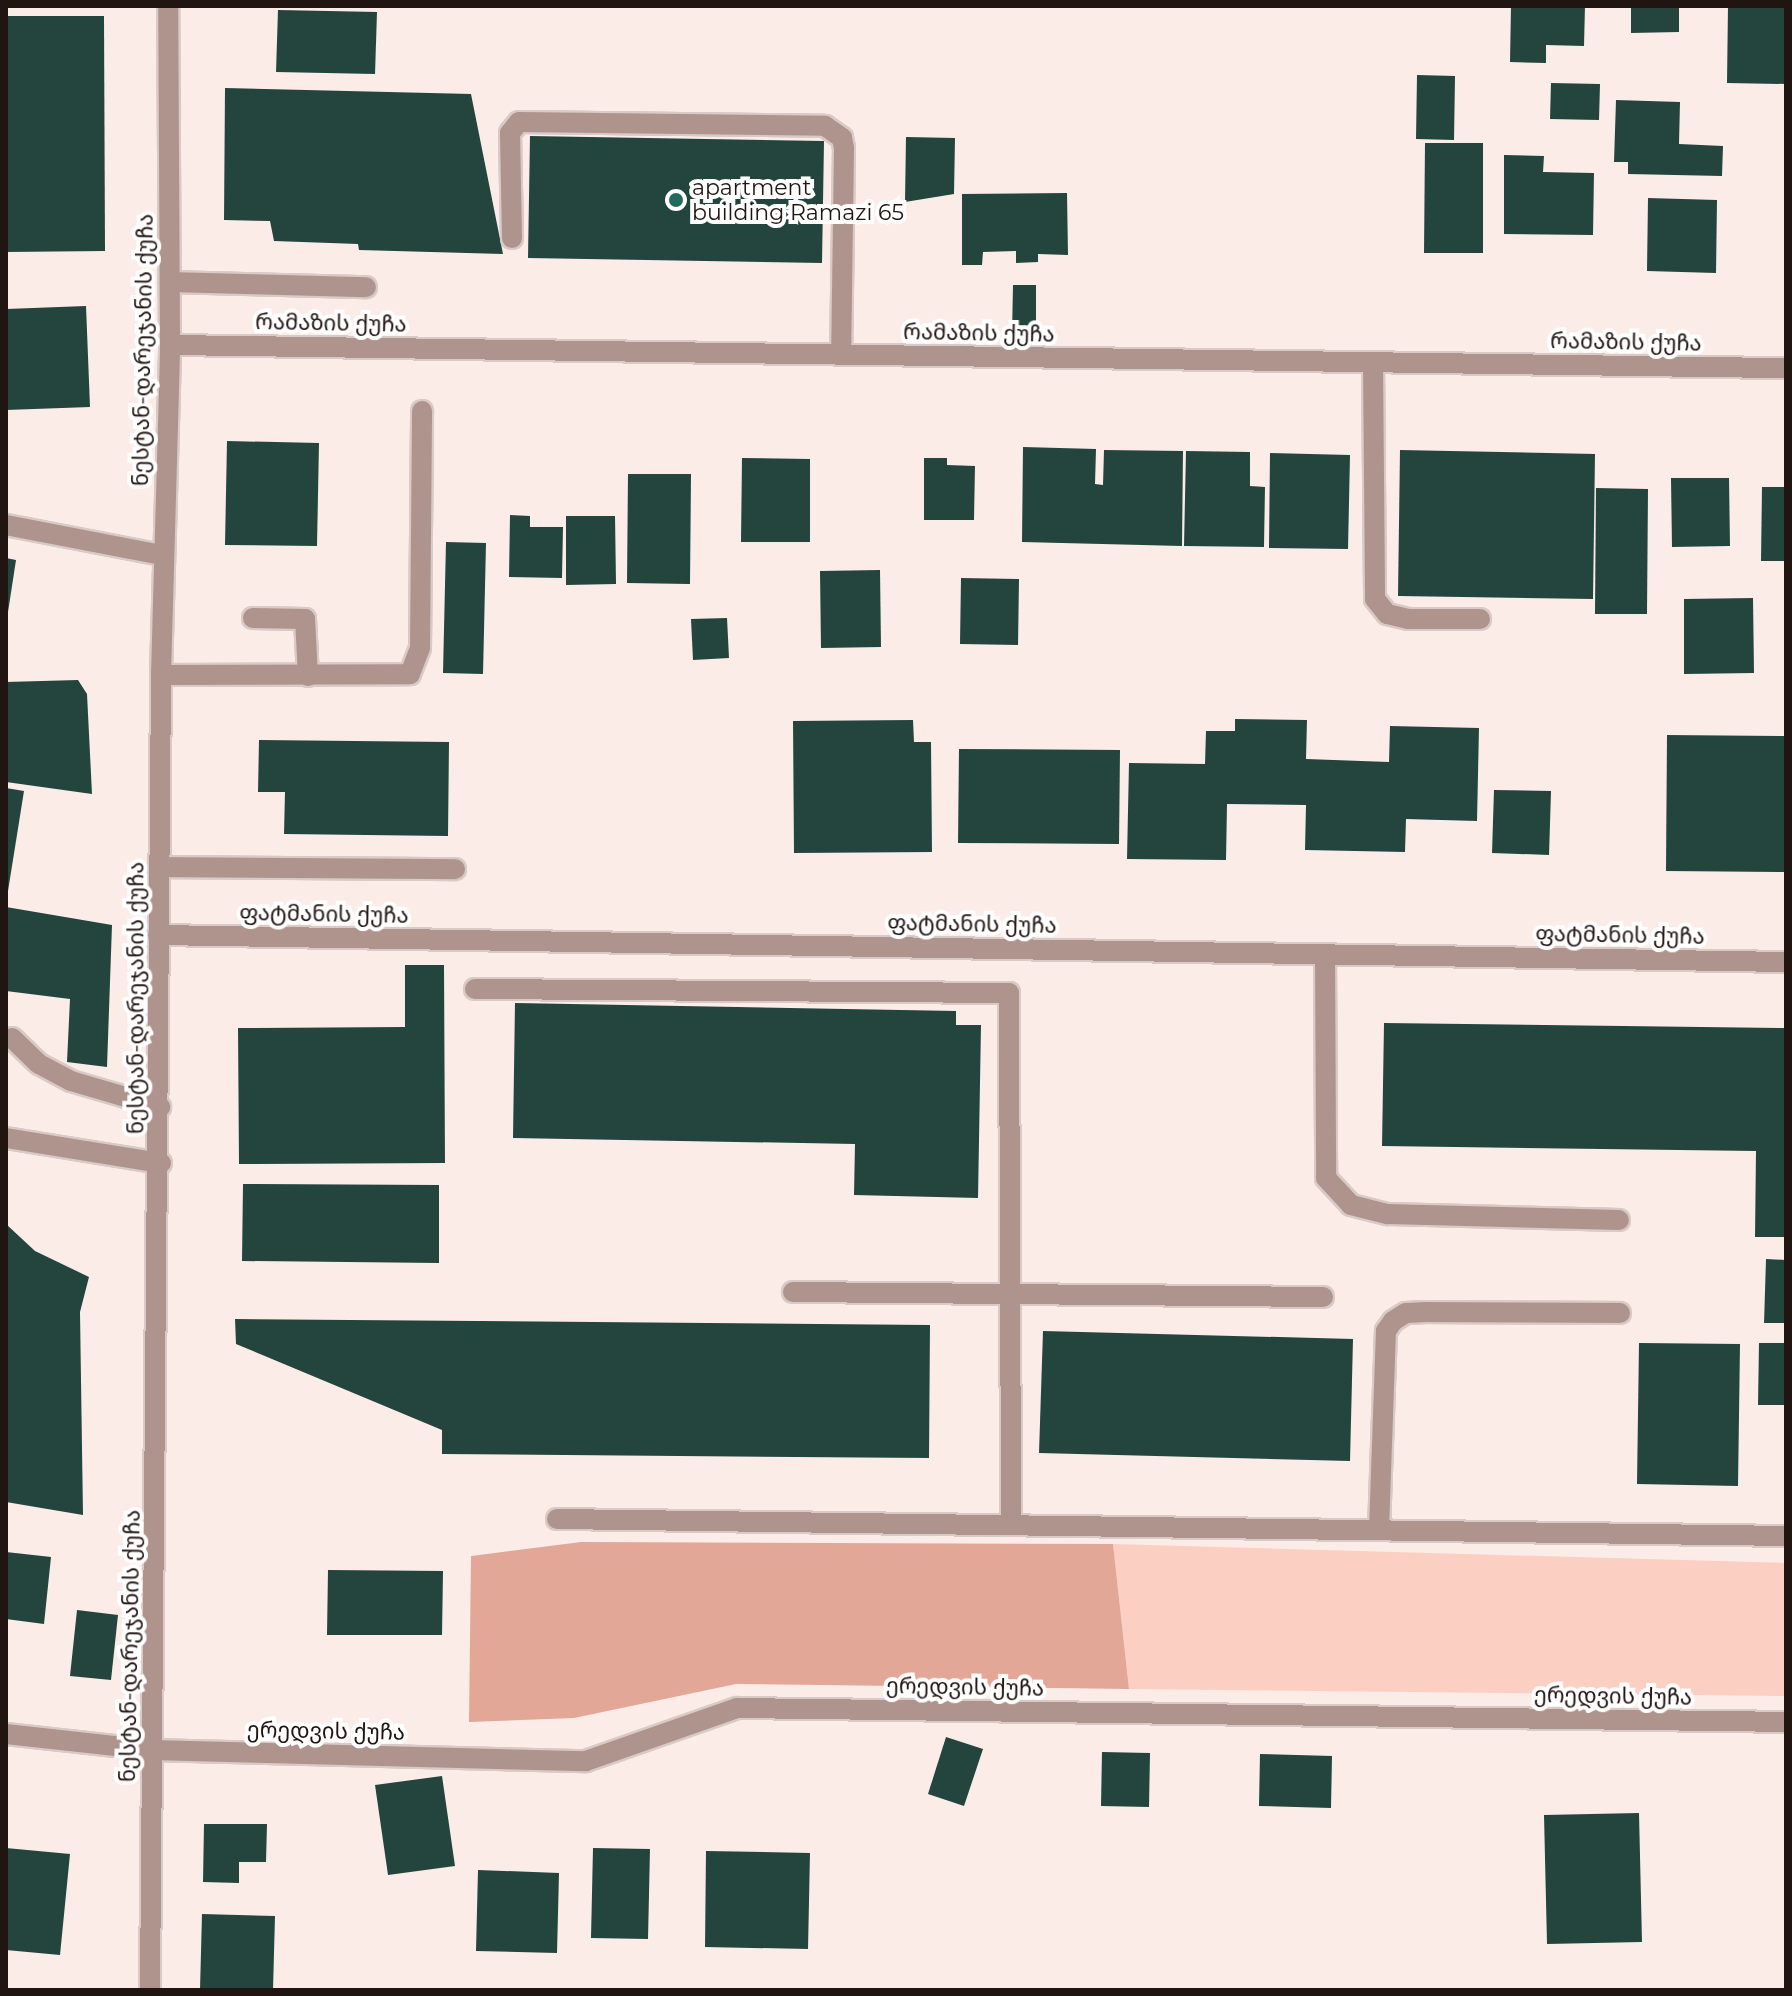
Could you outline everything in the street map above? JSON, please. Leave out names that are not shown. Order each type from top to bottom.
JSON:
[{"type":"street","name":"ნესტან-დარეჯანის ქუჩა","points":[[150,1990],[161,1163],[158,935],[162,555],[170,345],[168,6]]},
{"type":"street","points":[[512,238],[510,133],[519,122],[825,126],[842,138],[844,148],[841,354]]},
{"type":"street","points":[[170,282],[366,287]]},
{"type":"street","name":"რამაზის ქუჩა","points":[[170,345],[1786,368]]},
{"type":"street","points":[[1373,362],[1375,599],[1387,614],[1408,619],[1480,619]]},
{"type":"street","points":[[161,675],[396,678],[410,674],[418,664],[422,411]]},
{"type":"street","points":[[6,525],[162,555]]},
{"type":"street","points":[[253,618],[305,619],[308,676]]},
{"type":"street","points":[[159,867],[455,869]]},
{"type":"street","name":"ფატმანის ქუჩა","points":[[158,935],[1786,962]]},
{"type":"street","points":[[1325,954],[1326,1178],[1351,1205],[1388,1214],[1619,1220]]},
{"type":"street","points":[[475,989],[1009,993],[1011,1525]]},
{"type":"street","points":[[12,1038],[39,1064],[71,1081],[160,1107]]},
{"type":"street","points":[[6,1138],[161,1163]]},
{"type":"street","points":[[793,1292],[1323,1297]]},
{"type":"street","points":[[1379,1530],[1386,1331],[1393,1321],[1406,1313],[1426,1312],[1620,1313]]},
{"type":"street","points":[[557,1519],[1786,1536]]},
{"type":"street","name":"ერედვის ქუჩა","points":[[6,1734],[152,1750],[586,1761],[737,1708],[1786,1722]]},
{"type":"shaded area","points":[[581,1542],[1113,1544],[1129,1689],[736,1684],[574,1718],[469,1722],[471,1556]]},
{"type":"shaded area","points":[[1113,1544],[1786,1563],[1786,1696],[1129,1689]]},
{"type":"building","points":[[1511,6],[1585,6],[1584,46],[1546,45],[1546,63],[1510,62]]},
{"type":"building","points":[[1631,6],[1679,6],[1679,32],[1631,33]]},
{"type":"building","points":[[1728,6],[1786,6],[1786,84],[1727,83]]},
{"type":"building","points":[[278,10],[377,12],[375,74],[276,72]]},
{"type":"building","points":[[6,16],[104,16],[105,251],[6,252]]},
{"type":"building","points":[[1417,75],[1455,76],[1454,140],[1416,139]]},
{"type":"building","points":[[1551,83],[1600,84],[1599,120],[1550,119]]},
{"type":"building","points":[[225,88],[471,94],[503,254],[359,250],[358,244],[274,241],[270,221],[224,220]]},
{"type":"building","points":[[1616,100],[1680,102],[1679,144],[1723,146],[1722,176],[1628,174],[1628,162],[1614,162]]},
{"type":"building","name":"apartment building Ramazi 65","points":[[530,136],[824,141],[822,263],[528,258]]},
{"type":"building","points":[[906,137],[955,138],[954,194],[905,202]]},
{"type":"building","points":[[1425,143],[1483,143],[1483,253],[1424,253]]},
{"type":"building","points":[[1504,155],[1544,156],[1543,172],[1594,173],[1593,235],[1504,234]]},
{"type":"building","points":[[1067,193],[1068,255],[1038,254],[1038,262],[1016,263],[1016,251],[983,252],[982,265],[962,265],[962,194]]},
{"type":"building","points":[[1648,198],[1717,200],[1716,273],[1647,271]]},
{"type":"building","points":[[1013,285],[1036,285],[1036,334],[1012,334]]},
{"type":"building","points":[[86,306],[90,407],[6,410],[6,309]]},
{"type":"building","points":[[227,441],[319,443],[317,546],[225,545]]},
{"type":"building","points":[[1023,447],[1096,449],[1095,484],[1103,485],[1104,450],[1183,451],[1182,546],[1022,542]]},
{"type":"building","points":[[1400,450],[1595,454],[1593,599],[1398,596]]},
{"type":"building","points":[[1186,451],[1250,452],[1250,486],[1265,487],[1264,547],[1184,546]]},
{"type":"building","points":[[1270,453],[1350,455],[1348,549],[1269,548]]},
{"type":"building","points":[[742,458],[810,459],[810,542],[741,542]]},
{"type":"building","points":[[924,458],[947,458],[947,465],[975,466],[974,520],[924,520]]},
{"type":"building","points":[[628,474],[691,474],[690,584],[627,583]]},
{"type":"building","points":[[1671,478],[1729,478],[1730,546],[1672,547]]},
{"type":"building","points":[[1762,487],[1786,487],[1786,561],[1761,561]]},
{"type":"building","points":[[1596,488],[1648,489],[1647,614],[1595,614]]},
{"type":"building","points":[[510,515],[530,516],[530,527],[563,527],[562,578],[509,577]]},
{"type":"building","points":[[566,516],[615,516],[616,584],[566,585]]},
{"type":"building","points":[[446,542],[486,543],[483,674],[443,673]]},
{"type":"building","points":[[6,558],[16,560],[8,612],[6,612]]},
{"type":"building","points":[[880,570],[881,647],[821,648],[820,571]]},
{"type":"building","points":[[961,578],[1019,579],[1018,645],[960,644]]},
{"type":"building","points":[[1753,598],[1754,673],[1684,674],[1684,599]]},
{"type":"building","points":[[727,618],[729,658],[693,660],[691,619]]},
{"type":"building","points":[[78,680],[87,694],[92,794],[6,782],[6,682]]},
{"type":"building","points":[[1235,719],[1307,720],[1306,759],[1389,762],[1390,726],[1479,728],[1477,821],[1406,819],[1405,852],[1305,850],[1306,805],[1227,804],[1226,860],[1127,859],[1129,763],[1205,764],[1206,731],[1235,731]]},
{"type":"building","points":[[913,720],[914,742],[931,742],[932,852],[794,853],[793,721]]},
{"type":"building","points":[[1667,735],[1786,736],[1786,872],[1666,871]]},
{"type":"building","points":[[259,740],[449,742],[448,836],[284,834],[285,792],[258,792]]},
{"type":"building","points":[[959,749],[1120,750],[1119,844],[958,843]]},
{"type":"building","points":[[6,788],[24,791],[8,891],[6,891]]},
{"type":"building","points":[[1494,790],[1551,791],[1549,855],[1492,853]]},
{"type":"building","points":[[6,907],[112,925],[107,1067],[67,1062],[70,999],[6,991]]},
{"type":"building","points":[[405,965],[444,965],[445,1163],[239,1164],[238,1028],[405,1027]]},
{"type":"building","points":[[515,1003],[956,1011],[956,1025],[981,1025],[978,1198],[854,1195],[855,1144],[513,1138]]},
{"type":"building","points":[[1384,1023],[1786,1028],[1786,1237],[1755,1237],[1756,1151],[1382,1146]]},
{"type":"building","points":[[243,1184],[439,1185],[439,1263],[242,1261]]},
{"type":"building","points":[[6,1224],[35,1251],[89,1277],[80,1312],[83,1515],[6,1502]]},
{"type":"building","points":[[1766,1259],[1786,1260],[1786,1323],[1764,1323]]},
{"type":"building","points":[[235,1319],[930,1325],[929,1458],[442,1454],[442,1430],[236,1344]]},
{"type":"building","points":[[1043,1331],[1353,1339],[1350,1461],[1039,1453]]},
{"type":"building","points":[[1639,1343],[1740,1344],[1738,1486],[1637,1484]]},
{"type":"building","points":[[1759,1343],[1786,1343],[1786,1405],[1758,1405]]},
{"type":"building","points":[[6,1552],[51,1557],[44,1624],[6,1619]]},
{"type":"building","points":[[328,1570],[443,1571],[442,1635],[327,1635]]},
{"type":"building","points":[[77,1610],[118,1615],[111,1680],[70,1676]]},
{"type":"building","points":[[946,1737],[983,1749],[964,1806],[928,1794]]},
{"type":"building","points":[[1102,1752],[1150,1753],[1149,1807],[1101,1806]]},
{"type":"building","points":[[1260,1754],[1332,1756],[1331,1808],[1259,1806]]},
{"type":"building","points":[[442,1776],[455,1866],[388,1875],[375,1785]]},
{"type":"building","points":[[1639,1813],[1642,1942],[1547,1944],[1544,1815]]},
{"type":"building","points":[[204,1824],[267,1824],[266,1862],[239,1862],[239,1883],[203,1882]]},
{"type":"building","points":[[6,1848],[70,1854],[60,1955],[6,1950]]},
{"type":"building","points":[[593,1848],[650,1849],[648,1939],[591,1938]]},
{"type":"building","points":[[706,1851],[810,1853],[808,1949],[705,1947]]},
{"type":"building","points":[[478,1870],[559,1873],[557,1953],[476,1951]]},
{"type":"building","points":[[202,1914],[275,1916],[273,1990],[200,1990]]},
{"type":"place","name":"apartment building Ramazi 65","points":[[676,200]]}]
